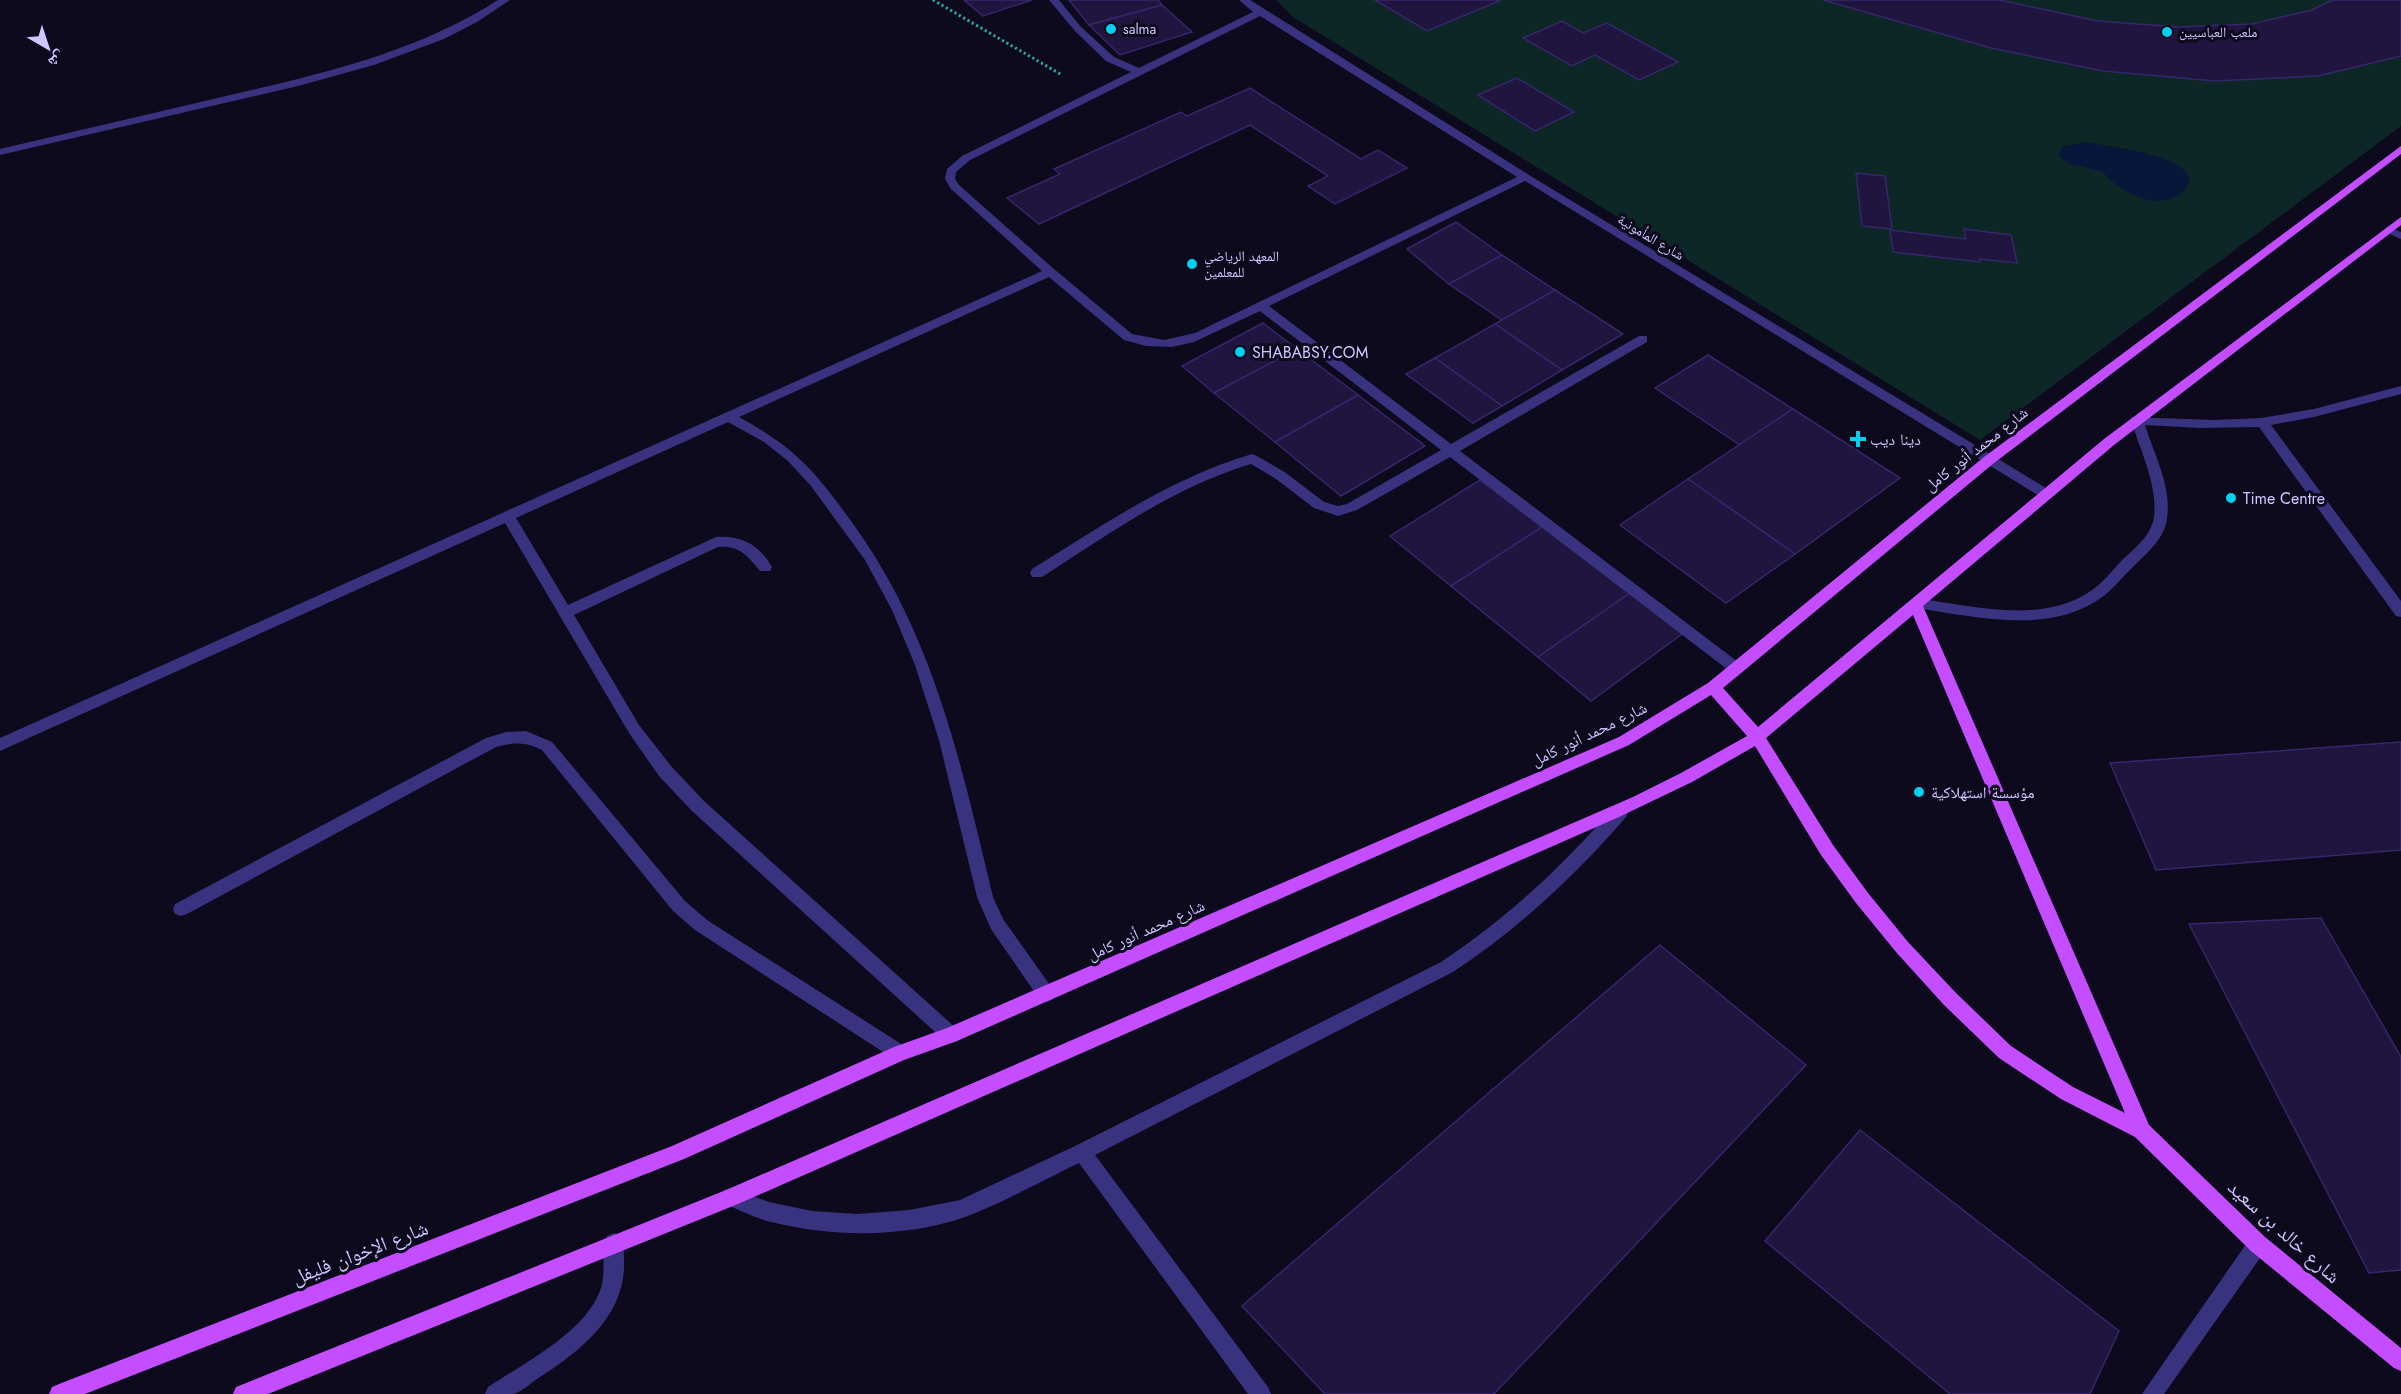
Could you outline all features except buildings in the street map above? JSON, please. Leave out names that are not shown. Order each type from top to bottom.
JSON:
[{"type":"main road","name":"شارع محمد أنور كامل","points":[[677,1154],[900,1053],[951,1035],[1624,741],[1713,687],[1737,669],[1989,460],[2401,148]]},
{"type":"main road","points":[[243,1394],[730,1197],[1563,833],[1620,812],[1700,772],[1757,737],[2137,420],[2397,228]]},
{"type":"main road","points":[[1915,603],[2142,1131]]},
{"type":"main road","points":[[1713,687],[1757,737],[1827,850],[1862,898],[1902,947],[1950,999],[2005,1052],[2067,1094],[2142,1131]]},
{"type":"main road","name":"شارع خالد بن سعيد","points":[[2142,1131],[2258,1244],[2401,1361]]},
{"type":"main road","name":"شارع الإخوان فليفل","points":[[59,1394],[677,1154]]},
{"type":"street","points":[[0,152],[326,76],[411,49],[490,11],[505,0]]},
{"type":"street","points":[[1054,0],[1078,29],[1110,59],[1138,70]]},
{"type":"street","name":"شارع المأمونية","points":[[1244,0],[1524,177],[2046,494]]},
{"type":"street","points":[[1260,12],[1138,70],[966,158],[951,171],[950,179],[955,187],[1050,272],[1128,337],[1144,343],[1163,345],[1182,343],[1524,177]]},
{"type":"street","points":[[0,745],[1050,272]]},
{"type":"street","points":[[1261,306],[1737,669]]},
{"type":"street","points":[[1037,573],[1178,488],[1252,459],[1281,476],[1319,505],[1338,512],[1353,507],[1643,339]]},
{"type":"street","points":[[1915,603],[2021,615],[2064,610],[2094,596],[2146,545],[2155,535],[2160,523],[2162,510],[2159,496],[2137,420],[2222,425],[2262,422],[2296,417],[2401,390]]},
{"type":"street","points":[[729,417],[769,439],[792,458],[816,483],[870,557],[899,610],[922,665],[947,740],[985,897],[997,924],[1046,994]]},
{"type":"street","points":[[2262,422],[2401,612]]},
{"type":"street","points":[[508,516],[634,729],[665,771],[698,806],[951,1035]]},
{"type":"street","points":[[565,613],[716,542],[730,540],[745,544],[765,567]]},
{"type":"street","points":[[181,909],[491,741],[523,736],[536,739],[547,746],[661,886],[701,925],[900,1053]]},
{"type":"street","points":[[730,1197],[769,1212],[812,1221],[858,1224],[909,1220],[961,1209],[1082,1152],[1447,967],[1492,937],[1537,901],[1581,857],[1620,812]]},
{"type":"street","points":[[1082,1152],[1262,1394]]},
{"type":"street","points":[[495,1394],[561,1350],[589,1327],[608,1303],[615,1282],[618,1262],[614,1243]]},
{"type":"street","points":[[2152,1394],[2258,1244]]},
{"type":"path","points":[[933,0],[1093,93]]},
{"type":"green space","points":[[1276,0],[2401,0],[2401,126],[1980,440],[1293,17]]},
{"type":"water","points":[[2086,142],[2137,151],[2175,163],[2183,169],[2190,181],[2182,192],[2171,199],[2159,201],[2133,195],[2110,180],[2102,171],[2069,164],[2058,155],[2064,146]]},
{"type":"place","name":"salma","points":[[1111,29]]},
{"type":"place","name":"ملعب العباسيين","points":[[2167,32]]},
{"type":"place","name":"المعهد الرياضي للمعلمين","points":[[1192,264]]},
{"type":"place","name":"SHABABSY.COM","points":[[1240,352]]},
{"type":"place","name":"دينا ديب","points":[[1858,439]]},
{"type":"place","name":"Time Centre","points":[[2231,498]]},
{"type":"place","name":"مؤسسة استهلاكية","points":[[1919,792]]}]
